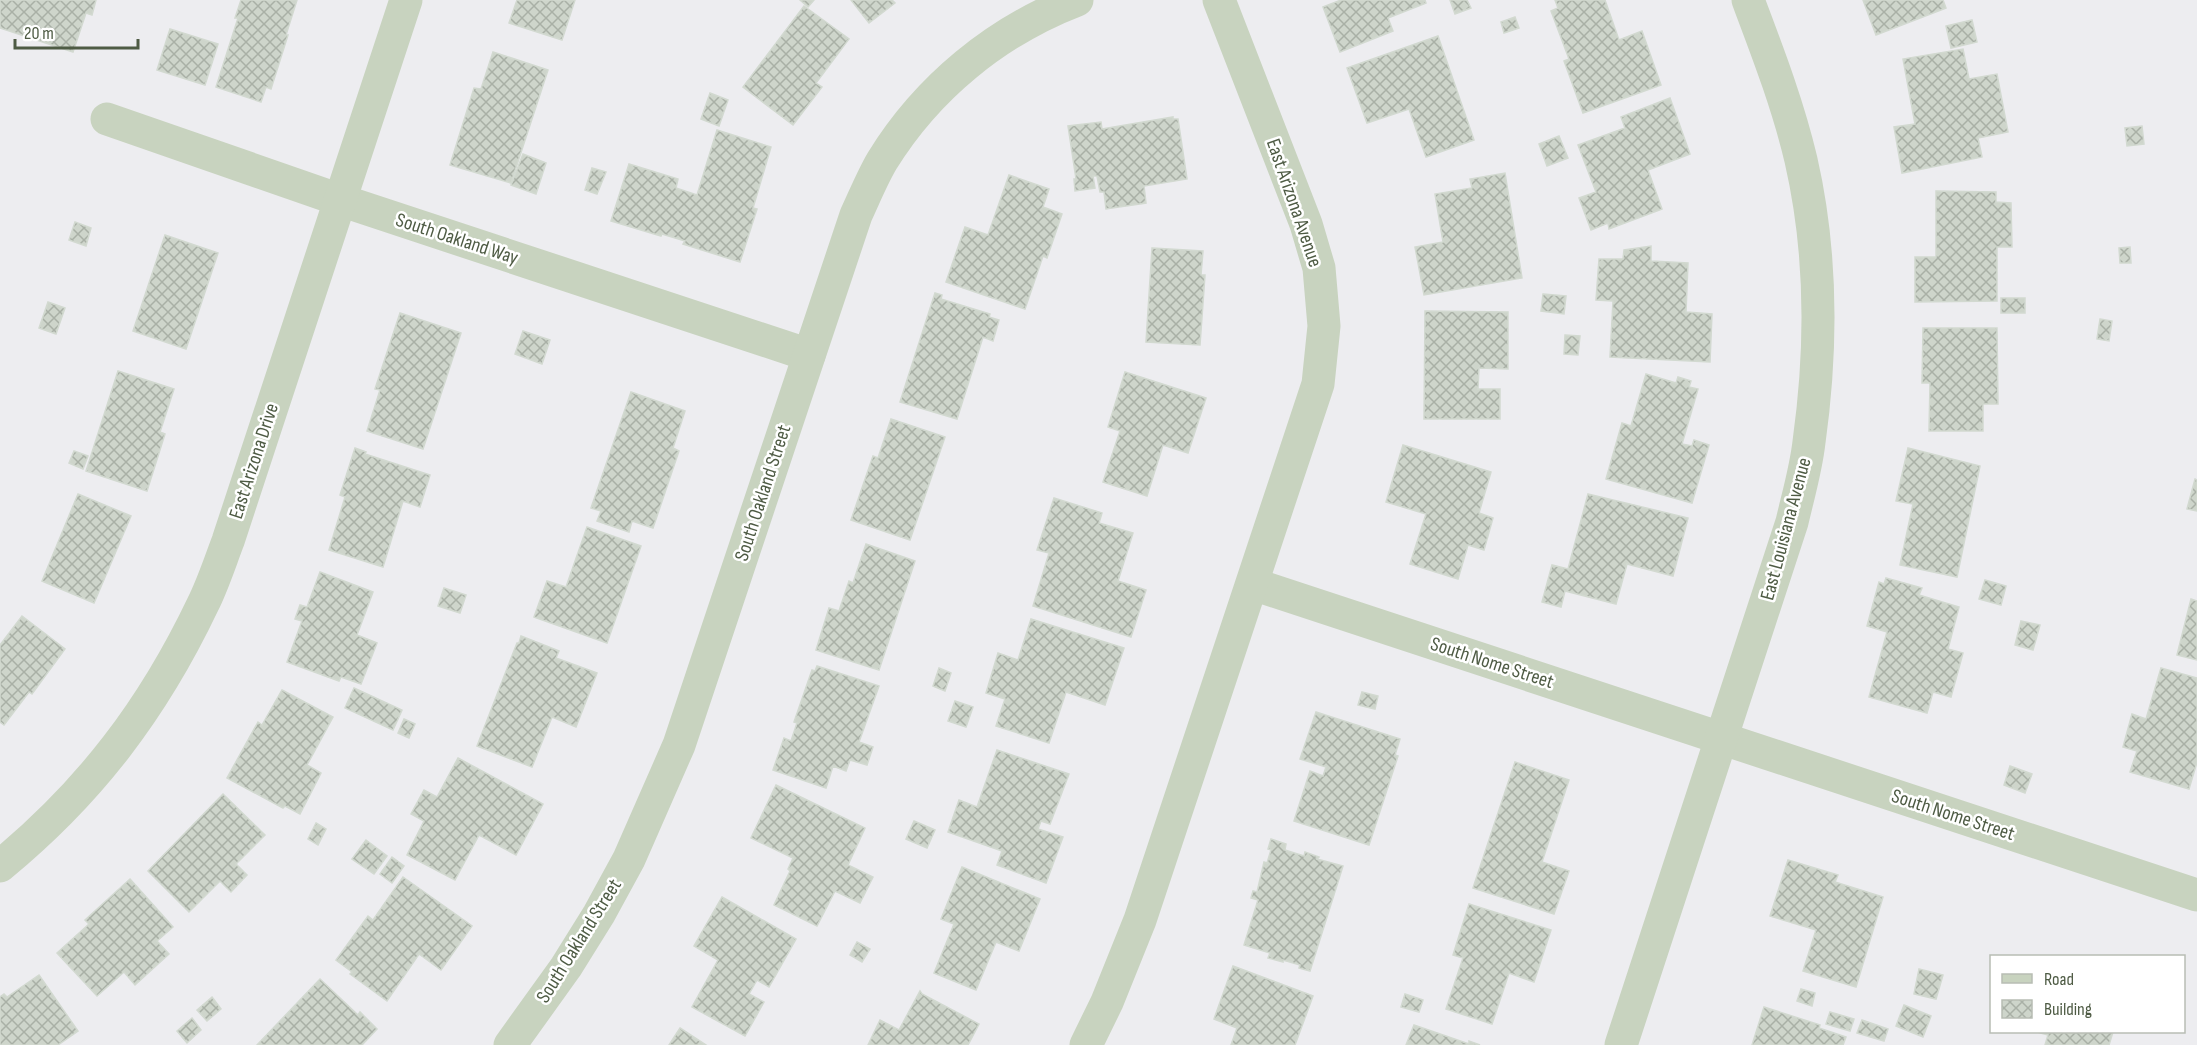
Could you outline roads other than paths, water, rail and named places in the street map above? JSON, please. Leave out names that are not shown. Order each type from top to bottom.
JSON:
[{"type":"street","name":"East Arizona Drive","points":[[0,866],[33,838],[85,786],[131,729],[170,668],[204,603],[228,540],[406,0]]},
{"type":"street","name":"South Oakland Street","points":[[510,1045],[566,967],[599,914],[628,859],[679,745],[856,215],[881,162],[915,115],[956,72],[1002,37],[1054,9],[1077,0]]},
{"type":"street","name":"East Arizona Avenue","points":[[1219,0],[1305,224],[1319,268],[1324,326],[1318,384],[1253,584]]},
{"type":"street","name":"East Louisiana Avenue","points":[[1621,1045],[1792,522],[1809,444],[1818,343],[1814,242],[1802,162],[1780,83],[1748,0]]},
{"type":"street","name":"South Oakland Way","points":[[107,118],[340,200],[809,355]]},
{"type":"street","name":"South Nome Street","points":[[1253,584],[2197,895]]},
{"type":"street","points":[[1086,1045],[1107,1002],[1140,920],[1253,584]]}]
